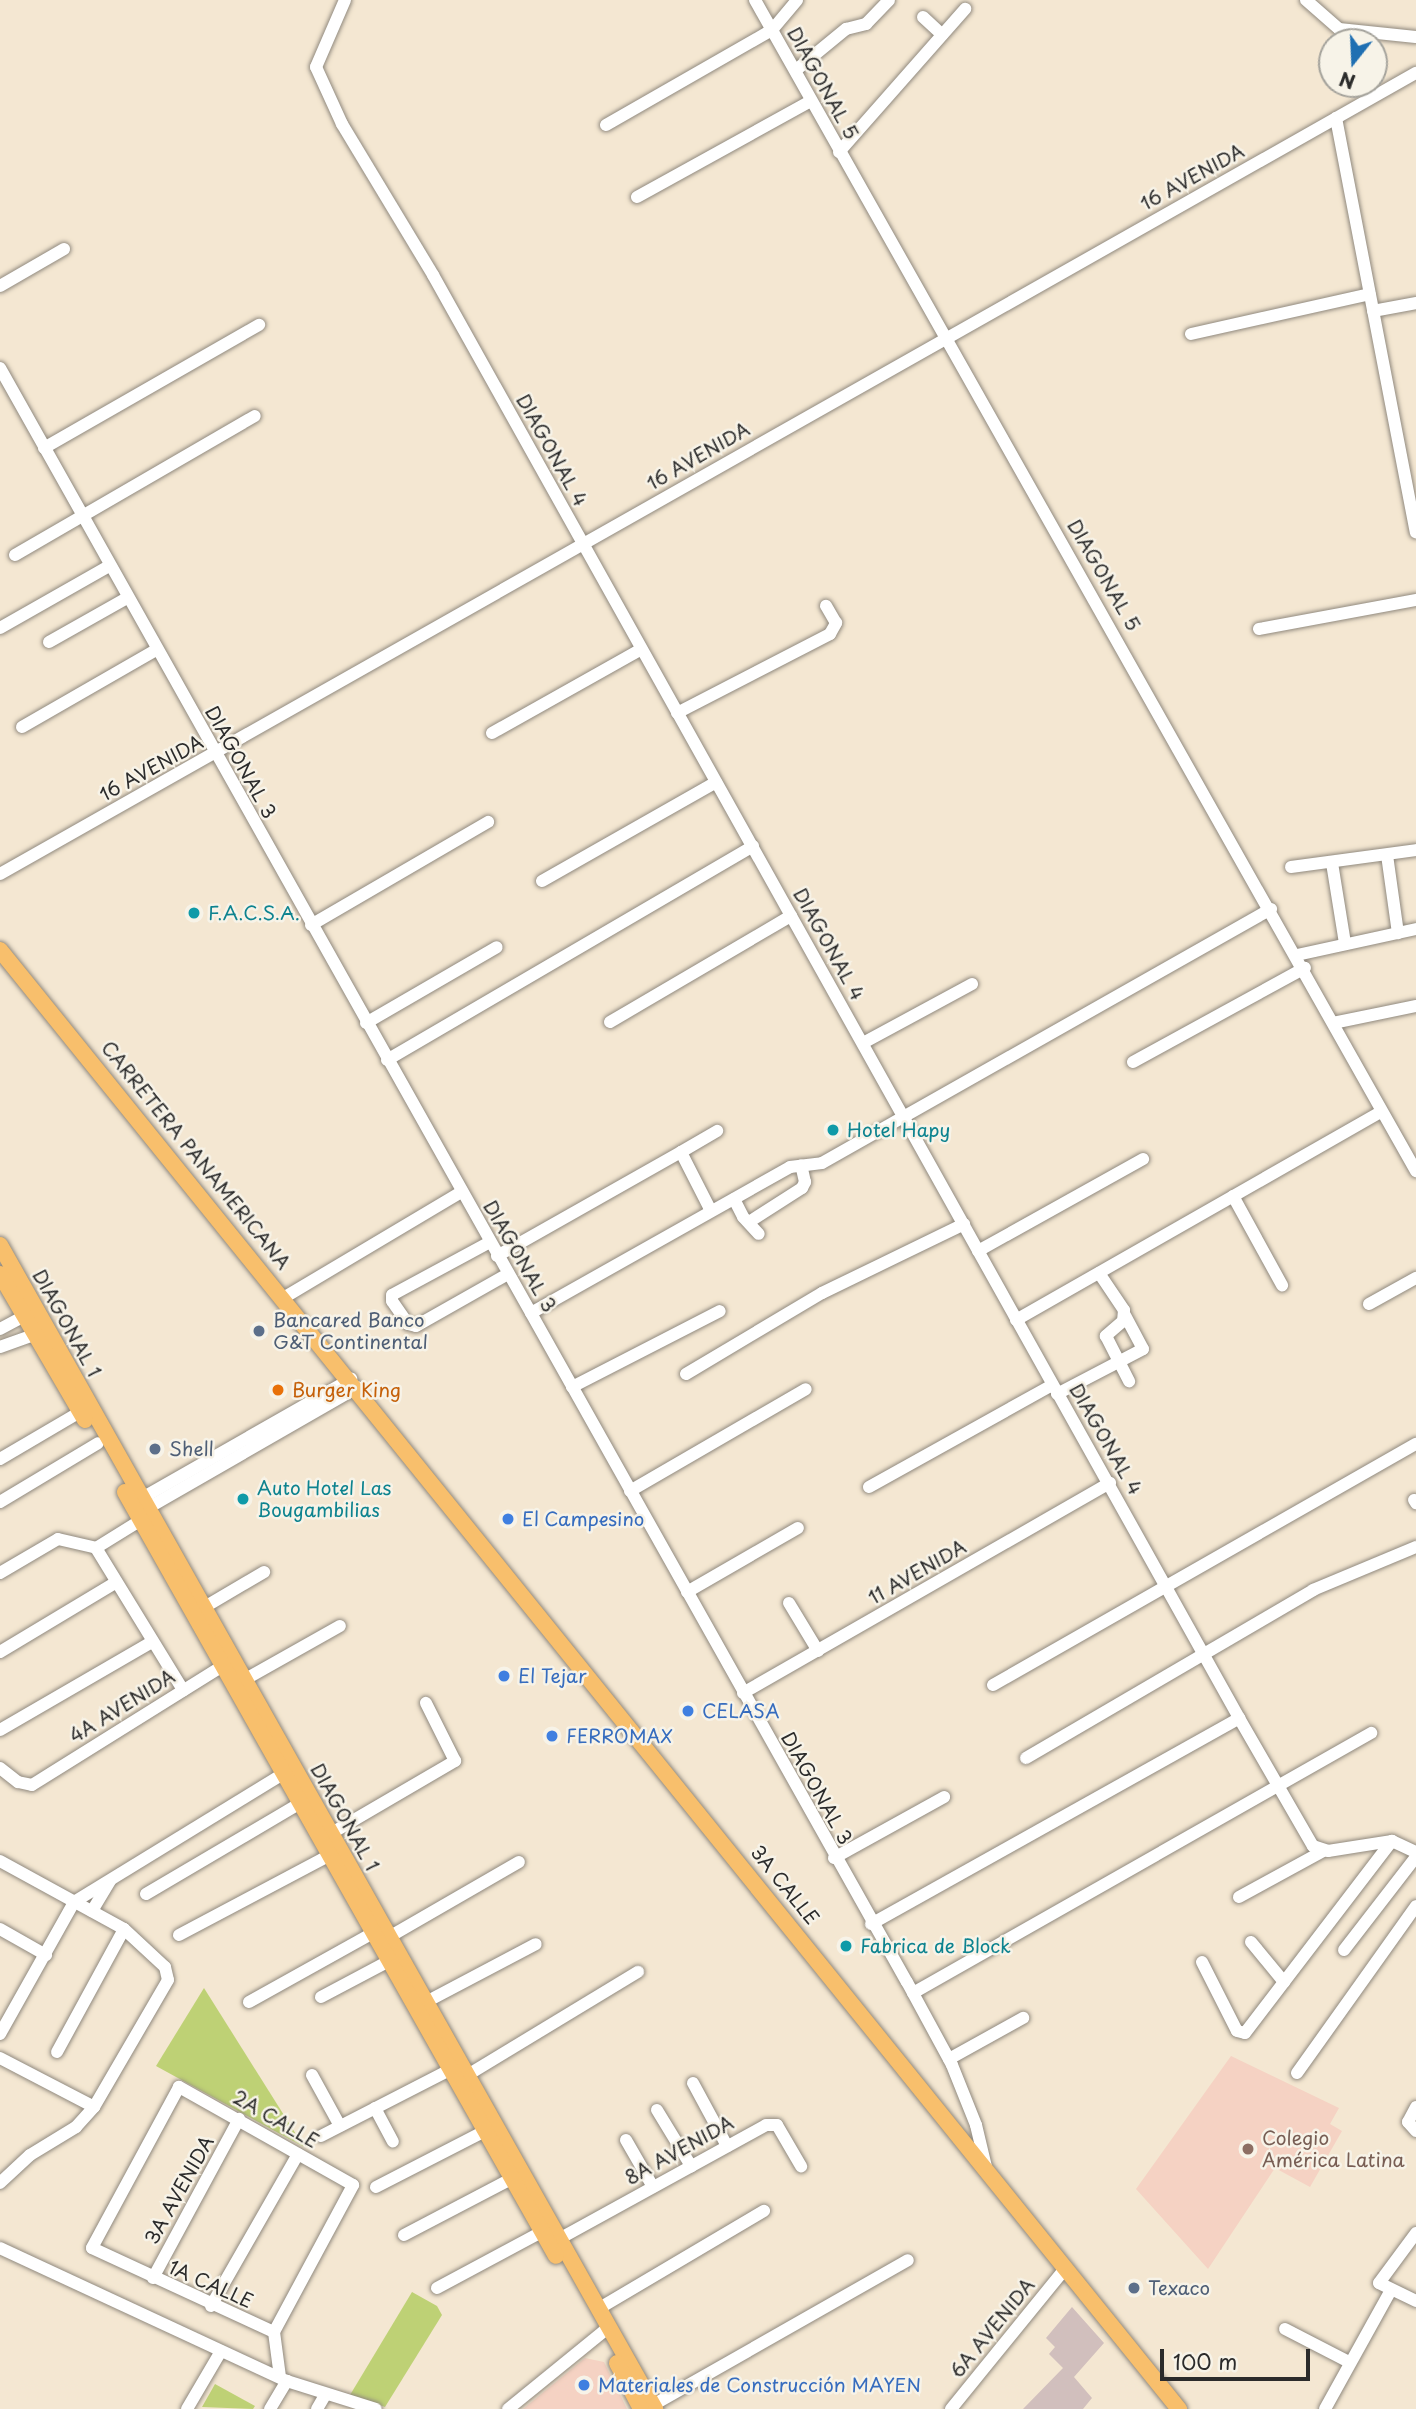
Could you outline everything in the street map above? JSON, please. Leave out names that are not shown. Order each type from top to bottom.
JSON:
[{"type":"main road","name":"CARRETERA PANAMERICANA","points":[[0,950],[354,1383]]},
{"type":"main road","name":"DIAGONAL 1","points":[[0,1245],[29,1314]]},
{"type":"main road","name":"DIAGONAL 1","points":[[0,1274],[41,1332],[288,1771],[331,1833],[381,1933],[387,1962],[457,2073],[598,2309],[605,2330]]},
{"type":"main road","name":"DIAGONAL 1","points":[[41,1332],[98,1443],[203,1608],[227,1663],[244,1680],[288,1771],[299,1804],[328,1856],[426,2002],[483,2132],[512,2179],[529,2197]]},
{"type":"main road","name":"3A CALLE","points":[[354,1383],[988,2171],[1063,2271],[1179,2409]]},
{"type":"main road","name":"DIAGONAL 1","points":[[555,2240],[649,2408]]},
{"type":"street","name":"DIAGONAL 4","points":[[345,0],[317,61],[317,73],[342,124],[433,275],[1016,1320],[1167,1584],[1240,1718],[1318,1849]]},
{"type":"street","name":"DIAGONAL 5","points":[[755,0],[1305,968],[1381,1112],[1416,1171]]},
{"type":"street","points":[[606,125],[772,30],[797,0]]},
{"type":"street","points":[[796,70],[846,29],[866,24],[889,0]]},
{"type":"street","points":[[1306,0],[1339,29],[1416,37]]},
{"type":"street","points":[[839,152],[965,9]]},
{"type":"street","points":[[923,17],[942,34]]},
{"type":"street","name":"16 AVENIDA","points":[[0,874],[215,755],[946,337],[1416,73]]},
{"type":"street","points":[[637,197],[811,101]]},
{"type":"street","points":[[1336,118],[1416,532]]},
{"type":"street","points":[[0,286],[64,249]]},
{"type":"street","points":[[1191,334],[1370,293]]},
{"type":"street","points":[[1373,311],[1416,303]]},
{"type":"street","points":[[44,448],[258,325]]},
{"type":"street","name":"DIAGONAL 3","points":[[0,368],[871,1924],[913,1993],[949,2059],[976,2124],[988,2171]]},
{"type":"street","points":[[15,555],[255,416]]},
{"type":"street","points":[[0,628],[109,566]]},
{"type":"street","points":[[49,642],[127,598]]},
{"type":"street","points":[[1259,629],[1416,600]]},
{"type":"street","points":[[677,713],[830,634],[836,623],[826,606]]},
{"type":"street","points":[[22,727],[156,650]]},
{"type":"street","points":[[492,733],[640,650]]},
{"type":"street","points":[[542,881],[716,782]]},
{"type":"street","points":[[310,925],[488,822]]},
{"type":"street","points":[[387,1060],[752,846]]},
{"type":"street","points":[[1291,867],[1416,850]]},
{"type":"street","points":[[1387,855],[1398,933]]},
{"type":"street","points":[[1332,863],[1345,943]]},
{"type":"street","points":[[531,1313],[734,1199],[801,1165],[822,1163],[1271,909]]},
{"type":"street","points":[[610,1022],[792,916]]},
{"type":"street","points":[[1297,955],[1416,929]]},
{"type":"street","points":[[366,1023],[497,947]]},
{"type":"street","points":[[1133,1062],[1305,968]]},
{"type":"street","points":[[863,1043],[972,984]]},
{"type":"street","points":[[1333,1023],[1416,1006]]},
{"type":"street","points":[[1016,1320],[1381,1112]]},
{"type":"street","points":[[498,1255],[717,1131]]},
{"type":"street","points":[[681,1152],[712,1211]]},
{"type":"street","points":[[978,1251],[1143,1159]]},
{"type":"street","points":[[749,1222],[802,1188],[805,1182],[801,1165]]},
{"type":"street","points":[[285,1297],[461,1192]]},
{"type":"street","points":[[1233,1196],[1282,1285]]},
{"type":"street","points":[[734,1199],[759,1234]]},
{"type":"street","points":[[686,1374],[822,1293],[964,1224]]},
{"type":"street","points":[[490,1242],[392,1295],[391,1301],[408,1324],[416,1326],[508,1274]]},
{"type":"street","points":[[869,1487],[1055,1389],[1144,1348],[1099,1273]]},
{"type":"street","points":[[1369,1304],[1416,1278]]},
{"type":"street","points":[[572,1387],[720,1311]]},
{"type":"street","points":[[0,1329],[29,1314]]},
{"type":"street","points":[[1125,1315],[1105,1336],[1129,1381]]},
{"type":"street","points":[[0,1347],[41,1332]]},
{"type":"street","points":[[96,1548],[141,1510],[354,1383]]},
{"type":"street","points":[[630,1490],[806,1388]]},
{"type":"street","points":[[0,1459],[80,1412]]},
{"type":"street","points":[[0,1502],[98,1443]]},
{"type":"street","points":[[993,1685],[1416,1444]]},
{"type":"street","name":"11 AVENIDA","points":[[743,1693],[1110,1483]]},
{"type":"street","points":[[687,1592],[798,1528]]},
{"type":"street","points":[[0,1573],[58,1539],[96,1548],[183,1690]]},
{"type":"street","points":[[1026,1758],[1313,1590],[1416,1547]]},
{"type":"street","points":[[203,1608],[264,1572]]},
{"type":"street","points":[[0,1652],[115,1583]]},
{"type":"street","points":[[789,1603],[818,1651]]},
{"type":"street","points":[[244,1680],[340,1626]]},
{"type":"street","points":[[0,1730],[152,1642]]},
{"type":"street","name":"4A AVENIDA","points":[[0,1768],[18,1782],[32,1785],[227,1663]]},
{"type":"street","points":[[331,1833],[455,1761],[426,1703]]},
{"type":"street","points":[[871,1924],[1240,1718]]},
{"type":"street","points":[[913,1993],[1371,1733]]},
{"type":"street","points":[[0,2034],[5,2012],[46,1955],[74,1902],[288,1771]]},
{"type":"street","points":[[834,1858],[944,1797]]},
{"type":"street","points":[[146,1894],[299,1804]]},
{"type":"street","points":[[1202,1962],[1239,2034],[1247,2030],[1392,1841]]},
{"type":"street","points":[[1239,1897],[1318,1849],[1392,1841],[1416,1854],[1344,1950]]},
{"type":"street","points":[[179,1935],[328,1856]]},
{"type":"street","points":[[0,1861],[124,1929],[165,1967],[168,1980],[94,2107],[76,2127],[30,2155],[0,2183]]},
{"type":"street","points":[[249,2002],[519,1862]]},
{"type":"street","points":[[92,1911],[112,1877]]},
{"type":"street","points":[[1297,2073],[1416,1906]]},
{"type":"street","points":[[0,1929],[46,1955]]},
{"type":"street","points":[[57,2052],[124,1929]]},
{"type":"street","points":[[1251,1942],[1283,1982]]},
{"type":"street","points":[[426,2002],[536,1944]]},
{"type":"street","points":[[321,1997],[387,1962]]},
{"type":"street","points":[[321,2136],[375,2108],[457,2073],[638,1972]]},
{"type":"street","points":[[949,2059],[1023,2018]]},
{"type":"street","points":[[0,2058],[94,2107]]},
{"type":"street","points":[[312,2075],[340,2126]]},
{"type":"street","points":[[693,2083],[727,2146]]},
{"type":"street","name":"2A CALLE","points":[[92,2248],[179,2087],[354,2185],[274,2332]]},
{"type":"street","points":[[1416,2107],[1408,2122],[1416,2131]]},
{"type":"street","points":[[375,2108],[393,2142]]},
{"type":"street","points":[[657,2110],[691,2166]]},
{"type":"street","name":"3A AVENIDA","points":[[153,2278],[239,2119]]},
{"type":"street","name":"8A AVENIDA","points":[[437,2288],[555,2240],[773,2123],[802,2166]]},
{"type":"street","points":[[376,2187],[483,2132]]},
{"type":"street","points":[[626,2140],[653,2187]]},
{"type":"street","points":[[211,2306],[298,2154]]},
{"type":"street","points":[[404,2235],[512,2179]]},
{"type":"street","points":[[598,2309],[764,2211]]},
{"type":"street","points":[[1416,2233],[1380,2278],[1381,2286],[1416,2301]]},
{"type":"street","points":[[0,2248],[284,2379],[325,2395],[376,2409]]},
{"type":"street","name":"1A CALLE","points":[[92,2248],[211,2306],[274,2332]]},
{"type":"street","points":[[649,2408],[908,2260]]},
{"type":"street","name":"6A AVENIDA","points":[[951,2409],[1063,2271]]},
{"type":"street","points":[[1325,2409],[1391,2290]]},
{"type":"street","points":[[1285,2329],[1349,2362]]},
{"type":"street","points":[[508,2409],[605,2330]]},
{"type":"street","points":[[270,2409],[284,2379],[274,2332]]},
{"type":"street","points":[[187,2409],[221,2351]]},
{"type":"street","points":[[317,2409],[325,2395]]},
{"type":"shaded area","name":"Colegio América Latina","points":[[1231,2056],[1339,2108],[1330,2124],[1342,2131],[1310,2187],[1275,2168],[1208,2269],[1136,2189]]},
{"type":"shaded area","points":[[1072,2307],[1104,2343],[1074,2377],[1092,2398],[1083,2409],[1023,2409],[1063,2368],[1049,2354],[1055,2347],[1046,2338]]},
{"type":"shaded area","name":"Materiales de Construcción MAYEN","points":[[585,2358],[604,2362],[627,2409],[523,2409]]},
{"type":"green space","points":[[204,1988],[304,2147],[156,2066]]},
{"type":"green space","points":[[412,2292],[437,2306],[442,2315],[385,2407],[350,2395]]},
{"type":"green space","points":[[215,2384],[255,2406],[253,2409],[202,2407]]},
{"type":"place","name":"F.A.C.S.A.","points":[[194,913]]},
{"type":"place","name":"Hotel Hapy","points":[[833,1130]]},
{"type":"place","name":"Bancared Banco G&T Continental","points":[[259,1331]]},
{"type":"place","name":"Burger King","points":[[278,1390]]},
{"type":"place","name":"Shell","points":[[155,1449]]},
{"type":"place","name":"Auto Hotel Las Bougambilias","points":[[243,1499]]},
{"type":"place","name":"El Campesino","points":[[508,1519]]},
{"type":"place","name":"El Tejar","points":[[504,1676]]},
{"type":"place","name":"CELASA","points":[[688,1711]]},
{"type":"place","name":"FERROMAX","points":[[552,1736]]},
{"type":"place","name":"Fabrica de Block","points":[[846,1946]]},
{"type":"place","name":"Colegio América Latina","points":[[1248,2149]]},
{"type":"place","name":"Texaco","points":[[1134,2288]]},
{"type":"place","name":"Materiales de Construcción MAYEN","points":[[584,2385]]}]
